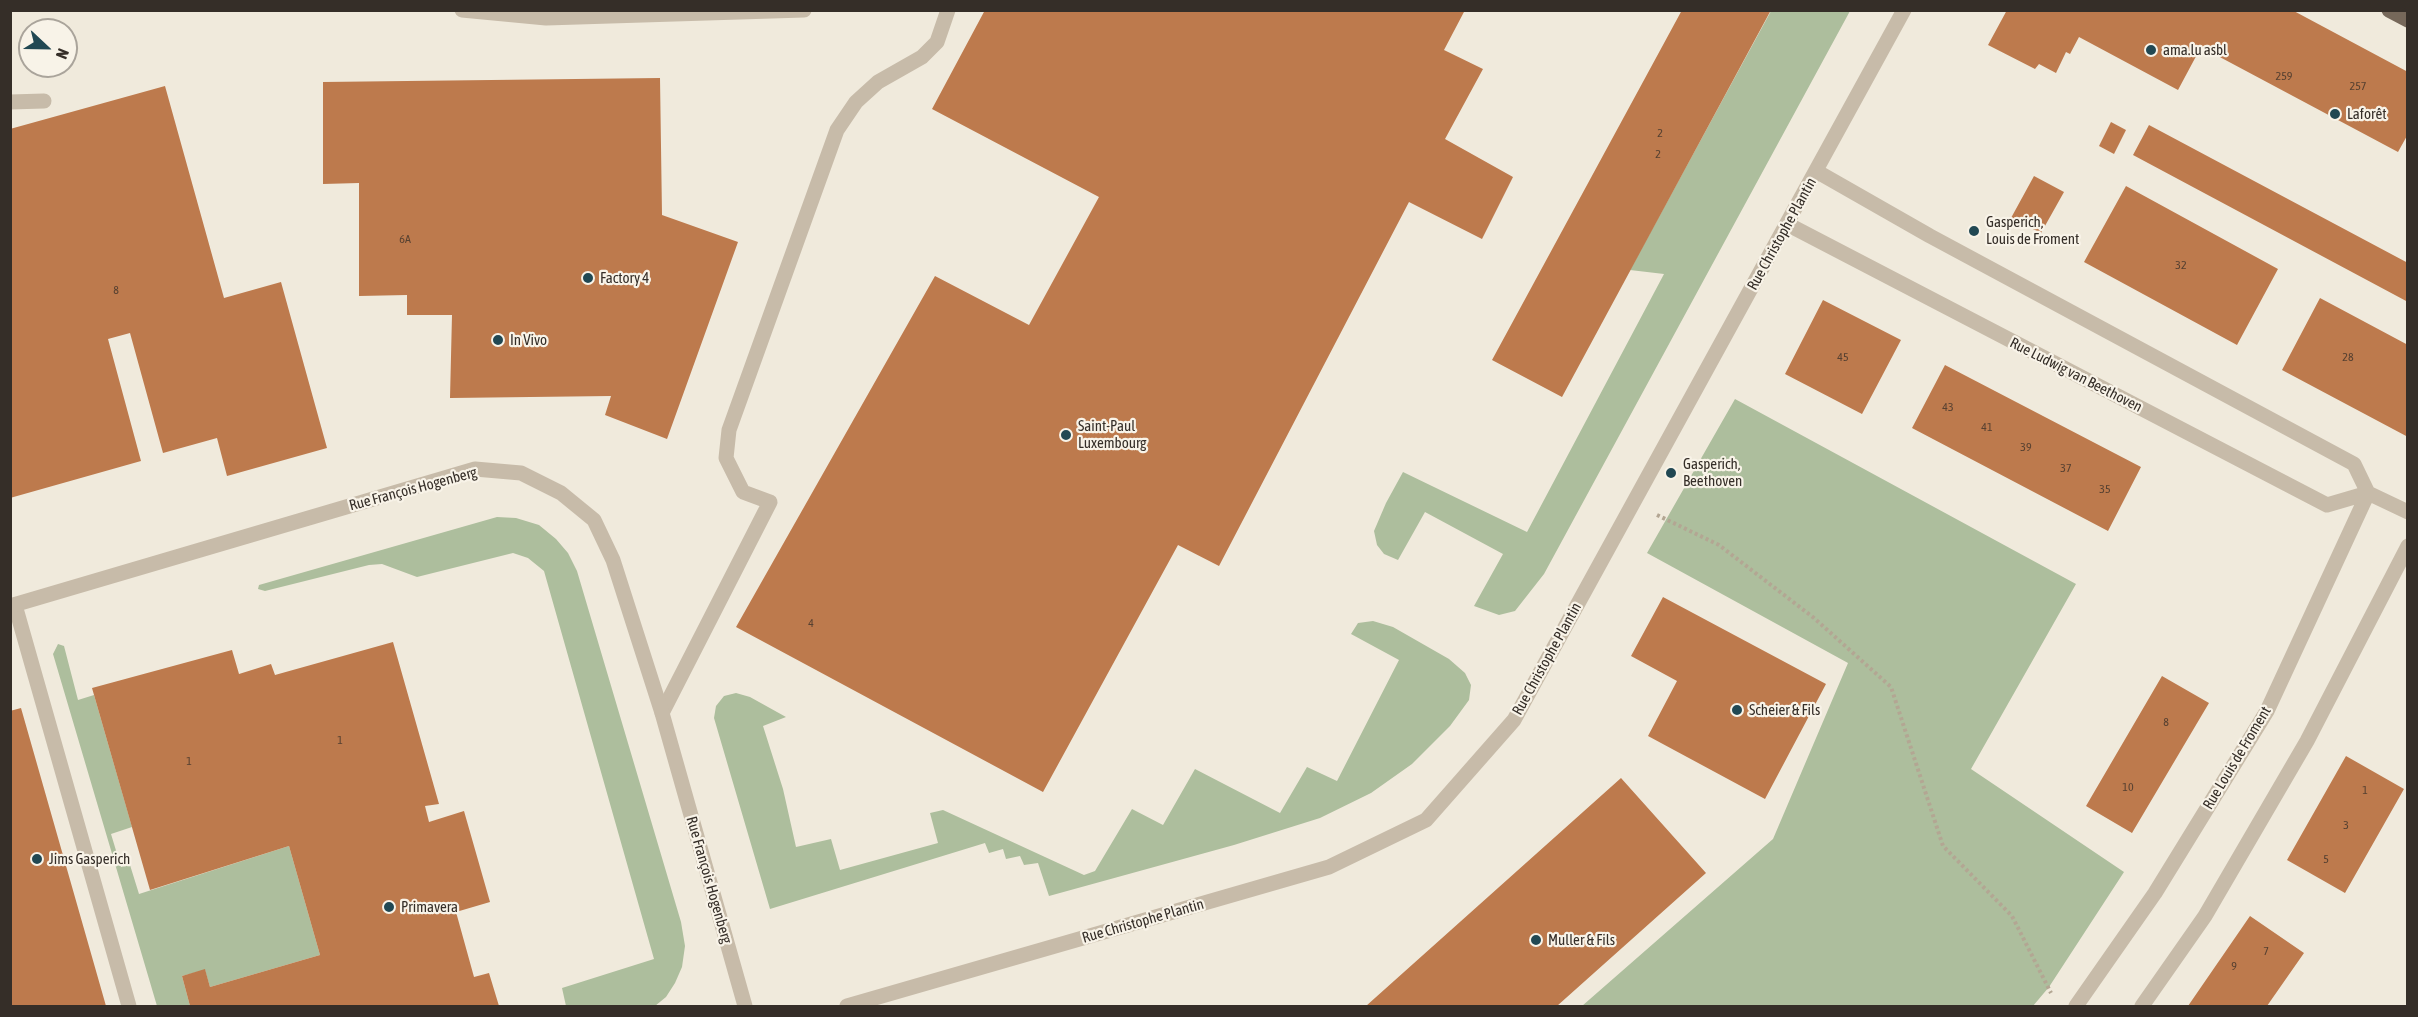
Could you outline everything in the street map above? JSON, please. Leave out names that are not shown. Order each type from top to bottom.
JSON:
[{"type":"main road","points":[[2389,10],[2408,20]]},
{"type":"street","points":[[462,10],[546,18],[804,10]]},
{"type":"street","points":[[662,713],[770,502],[742,492],[726,458],[729,430],[837,130],[856,102],[878,82],[922,57],[937,42],[948,10]]},
{"type":"street","name":"Rue Christophe Plantin","points":[[847,1006],[1329,867],[1426,820],[1514,720],[1905,10]]},
{"type":"street","points":[[10,102],[44,101]]},
{"type":"street","points":[[1816,171],[1930,236],[2354,464],[2368,493],[2408,512]]},
{"type":"street","name":"Rue Ludwig van Beethoven","points":[[1787,224],[2326,505],[2368,493]]},
{"type":"street","name":"Rue François Hogenberg","points":[[13,605],[475,469],[521,473],[561,493],[594,520],[613,560],[662,713],[745,1006]]},
{"type":"street","name":"Rue Louis de Froment","points":[[2076,1006],[2156,893],[2267,711],[2368,493]]},
{"type":"street","points":[[2142,1006],[2205,916],[2307,741],[2408,546]]},
{"type":"street","points":[[13,605],[129,1006]]},
{"type":"path","points":[[1633,504],[1719,545],[1814,618],[1891,687],[1943,846],[2012,916],[2053,996]]},
{"type":"green space","points":[[1771,11],[1850,11],[1544,574],[1515,611],[1499,615],[1474,606],[1503,554],[1425,512],[1398,560],[1384,554],[1377,545],[1374,531],[1403,472],[1527,532],[1664,274],[1630,270]]},
{"type":"green space","points":[[1735,399],[2076,584],[1971,769],[2124,872],[2049,987],[2033,1006],[1582,1006],[1773,839],[1848,663],[1647,553]]},
{"type":"green space","points":[[497,517],[516,518],[539,525],[568,553],[577,571],[681,922],[685,946],[682,967],[666,997],[655,1006],[566,1006],[562,988],[654,959],[544,571],[528,558],[513,553],[417,577],[382,564],[369,565],[265,591],[258,589],[259,585]]},
{"type":"green space","points":[[1373,621],[1393,627],[1449,659],[1465,673],[1471,685],[1469,700],[1450,726],[1412,764],[1371,793],[1320,818],[1234,845],[1049,896],[1038,863],[1024,865],[1020,856],[1006,859],[1003,849],[989,853],[985,843],[770,909],[714,718],[716,706],[724,696],[736,693],[750,697],[786,717],[763,726],[783,789],[796,847],[831,839],[840,870],[938,843],[930,813],[943,810],[1084,875],[1095,871],[1132,809],[1163,825],[1195,769],[1280,813],[1307,767],[1337,781],[1399,660],[1351,634],[1358,623]]},
{"type":"green space","points":[[58,644],[64,646],[78,700],[94,695],[132,827],[111,834],[121,867],[130,865],[139,894],[289,846],[320,955],[210,987],[205,970],[182,976],[190,1006],[157,1006],[53,654]]},
{"type":"building","name":"Saint-Paul Luxembourg","points":[[985,10],[1465,10],[1444,50],[1483,69],[1445,139],[1513,177],[1482,239],[1409,202],[1219,566],[1178,545],[1043,792],[736,627],[935,276],[1029,325],[1099,197],[932,109]]},
{"type":"building","points":[[1682,10],[1771,10],[1562,397],[1492,360]]},
{"type":"building","points":[[2007,10],[2292,10],[2408,72],[2408,134],[2398,152],[2201,47],[2178,90],[2079,37],[2070,54],[2066,52],[2056,73],[2039,64],[2035,69],[1988,45]]},
{"type":"building","name":"Factory 4","points":[[660,78],[662,215],[738,242],[667,439],[605,415],[611,396],[450,398],[452,315],[407,315],[407,295],[359,296],[359,183],[323,184],[323,82]]},
{"type":"building","points":[[165,86],[224,298],[281,282],[327,448],[227,476],[217,438],[163,453],[130,333],[108,339],[141,461],[10,498],[10,129]]},
{"type":"building","points":[[2111,122],[2126,130],[2114,154],[2099,146]]},
{"type":"building","points":[[2149,125],[2408,263],[2408,302],[2133,155]]},
{"type":"building","points":[[2034,176],[2064,192],[2041,233],[2011,218]]},
{"type":"building","points":[[2126,186],[2278,269],[2237,345],[2084,262]]},
{"type":"building","points":[[2320,298],[2408,345],[2408,437],[2282,370]]},
{"type":"building","points":[[1823,300],[1901,340],[1862,414],[1785,374]]},
{"type":"building","points":[[1945,365],[2141,467],[2108,531],[1912,428]]},
{"type":"building","name":"Scheier & Fils","points":[[1663,597],[1826,684],[1765,799],[1648,736],[1677,681],[1631,656]]},
{"type":"building","points":[[393,642],[439,804],[425,806],[429,822],[464,811],[490,902],[456,912],[474,977],[489,973],[499,1006],[190,1006],[182,976],[205,969],[210,987],[320,955],[289,846],[150,890],[92,688],[232,650],[239,674],[271,664],[275,675]]},
{"type":"building","points":[[2162,676],[2209,703],[2132,833],[2086,806]]},
{"type":"building","name":"Jims Gasperich","points":[[21,708],[106,1006],[10,1006],[10,711]]},
{"type":"building","points":[[2346,756],[2404,789],[2345,893],[2287,860]]},
{"type":"building","name":"Muller & Fils","points":[[1621,778],[1706,873],[1557,1006],[1366,1006]]},
{"type":"building","points":[[2250,916],[2304,953],[2267,1006],[2188,1006]]},
{"type":"place","name":"ama.lu asbl","points":[[2151,50]]},
{"type":"place","name":"Laforêt","points":[[2335,114]]},
{"type":"place","name":"Gasperich, Louis de Froment","points":[[1974,231]]},
{"type":"place","name":"Factory 4","points":[[588,278]]},
{"type":"place","name":"In Vivo","points":[[498,340]]},
{"type":"place","name":"Saint-Paul Luxembourg","points":[[1066,435]]},
{"type":"place","name":"Gasperich, Beethoven","points":[[1671,473]]},
{"type":"place","name":"Scheier & Fils","points":[[1737,710]]},
{"type":"place","name":"Jims Gasperich","points":[[37,859]]},
{"type":"place","name":"Primavera","points":[[389,907]]},
{"type":"place","name":"Muller & Fils","points":[[1536,940]]}]
